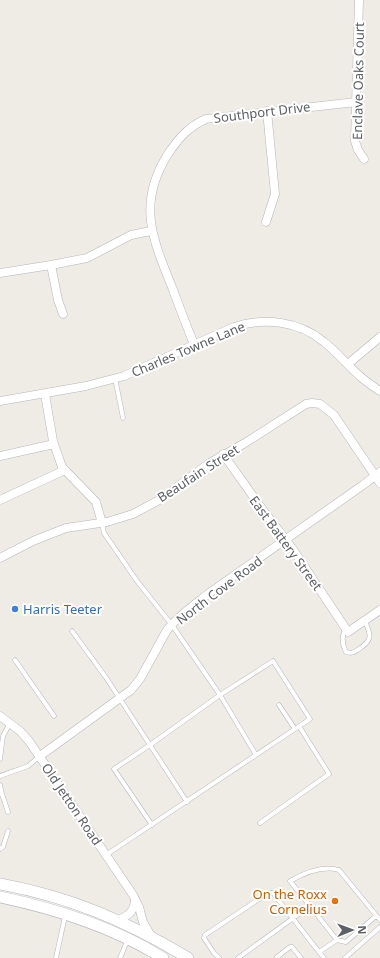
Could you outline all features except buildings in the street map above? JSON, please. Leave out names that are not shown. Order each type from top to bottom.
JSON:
[{"type":"main road","points":[[0,884],[69,901],[94,910],[151,936],[188,958]]},
{"type":"main road","points":[[0,897],[26,902],[66,913],[128,939],[163,958]]},
{"type":"street","name":"Enclave Oaks Court","points":[[359,0],[355,141],[358,150],[364,158]]},
{"type":"street","name":"Southport Drive","points":[[194,344],[151,231],[150,203],[155,180],[164,160],[183,134],[194,124],[206,119],[356,102]]},
{"type":"street","points":[[266,222],[275,194],[267,111]]},
{"type":"street","points":[[0,273],[87,258],[131,235],[151,231]]},
{"type":"street","points":[[51,265],[58,300],[63,314]]},
{"type":"street","name":"Charles Towne Lane","points":[[0,401],[86,386],[115,378],[246,323],[275,321],[307,330],[324,341],[362,378],[380,391]]},
{"type":"street","points":[[348,364],[380,337]]},
{"type":"street","points":[[45,394],[54,444],[62,467],[96,502],[102,523]]},
{"type":"street","name":"Beaufain Street","points":[[0,558],[33,541],[66,528],[102,523],[134,514],[161,499],[223,454],[266,430],[297,408],[306,404],[320,404],[334,415],[377,474],[380,483]]},
{"type":"street","points":[[0,456],[54,444]]},
{"type":"street","name":"East Battery Street","points":[[223,454],[260,506],[286,539],[347,630]]},
{"type":"street","points":[[0,500],[65,470]]},
{"type":"street","name":"North Cove Road","points":[[40,756],[131,690],[140,679],[148,662],[172,625],[208,594],[377,474]]},
{"type":"street","points":[[347,630],[365,621],[380,610]]},
{"type":"street","name":"Old Jetton Road","points":[[0,716],[10,723],[29,741],[40,756],[133,895],[139,907],[143,922],[151,936]]},
{"type":"street","points":[[118,920],[133,910],[135,900]]},
{"type":"lane","points":[[115,378],[123,418]]},
{"type":"lane","points":[[102,523],[104,533],[137,581],[172,625],[220,695],[256,755]]},
{"type":"lane","points":[[347,630],[342,634],[344,648],[346,652],[350,653],[366,644],[370,638],[370,632],[365,621]]},
{"type":"lane","points":[[72,631],[120,698],[187,802]]},
{"type":"lane","points":[[15,660],[54,716]]},
{"type":"lane","points":[[106,855],[152,825],[187,802],[310,718],[273,661],[220,695],[114,769],[152,825]]},
{"type":"lane","points":[[279,705],[295,729]]},
{"type":"lane","points":[[0,759],[3,736],[10,723]]},
{"type":"lane","points":[[260,823],[329,774],[299,726]]},
{"type":"lane","points":[[0,776],[28,766],[40,756]]},
{"type":"lane","points":[[0,785],[1,794],[8,812]]},
{"type":"lane","points":[[0,849],[3,847],[8,831]]},
{"type":"lane","points":[[376,916],[346,942],[337,940],[290,881],[308,872],[333,868],[338,870],[380,920]]},
{"type":"lane","points":[[219,958],[214,954],[204,938],[205,935],[268,893],[273,893],[324,958]]},
{"type":"lane","points":[[239,958],[310,906]]},
{"type":"lane","points":[[56,958],[66,913]]},
{"type":"lane","points":[[344,958],[380,927]]},
{"type":"lane","points":[[120,958],[128,939]]},
{"type":"lane","points":[[319,952],[337,940]]},
{"type":"lane","points":[[277,957],[292,947],[301,958]]},
{"type":"place","name":"Harris Teeter","points":[[15,609]]},
{"type":"place","name":"On the Roxx Cornelius","points":[[335,901]]}]
